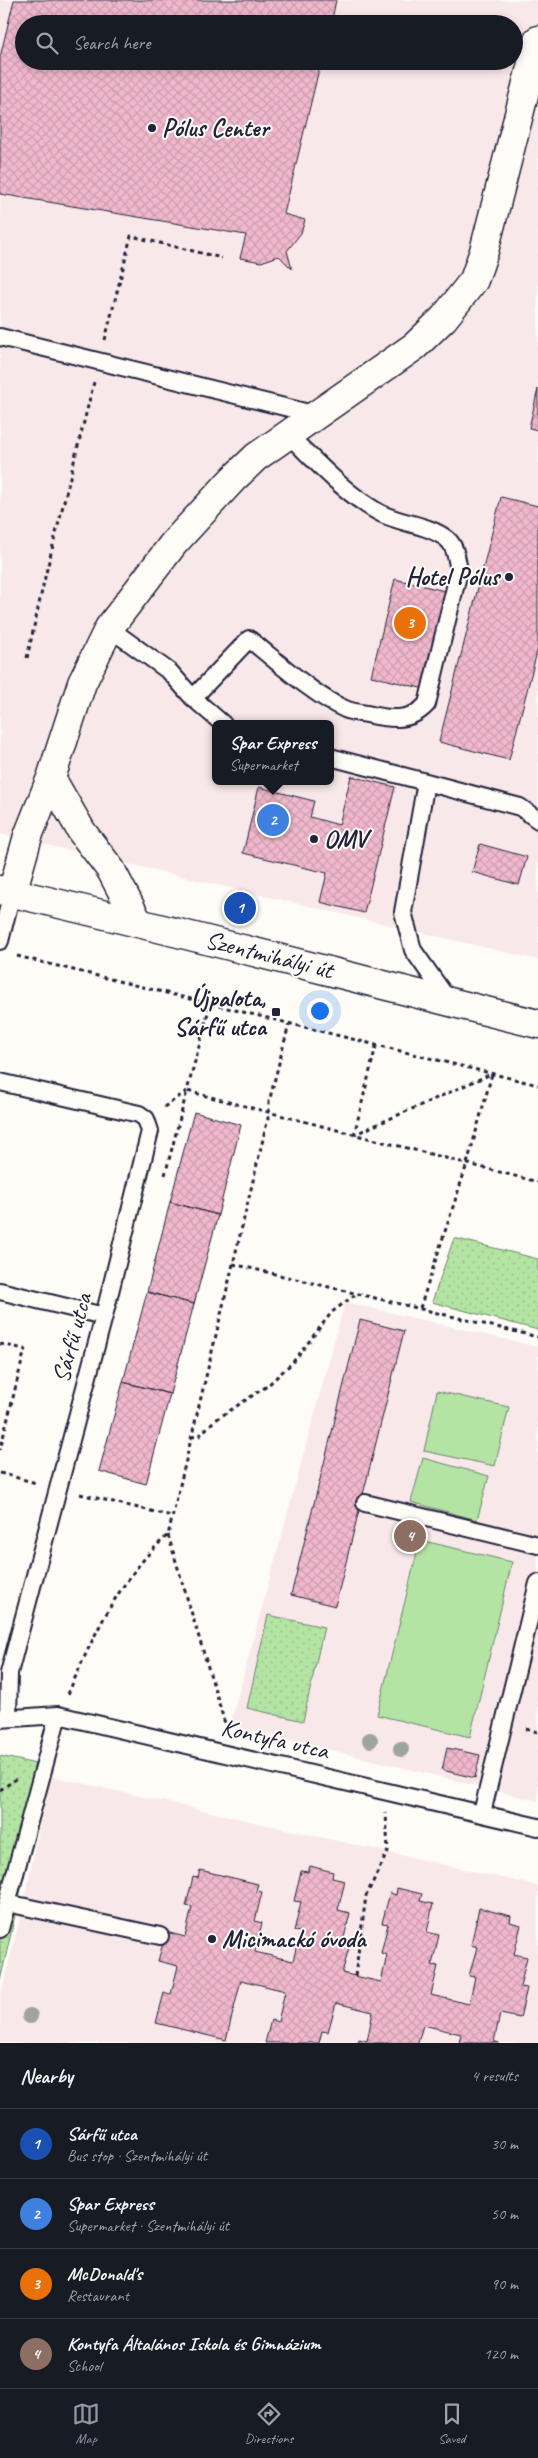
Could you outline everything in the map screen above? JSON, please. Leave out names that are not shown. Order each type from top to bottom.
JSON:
[{"type":"street","points":[[6,892],[51,778],[82,683],[109,628],[174,543],[256,457],[415,346],[444,318],[474,280],[486,242],[537,45]]},
{"type":"street","points":[[51,778],[82,832],[111,870],[138,922]]},
{"type":"street","name":"Szentmihályi út","points":[[6,892],[286,958],[451,1003],[538,1024]]},
{"type":"lane","points":[[0,337],[317,415]]},
{"type":"lane","points":[[193,698],[250,639],[312,689],[345,709],[388,719],[405,718],[420,712],[427,704],[460,571],[456,553],[449,540],[435,532],[382,514],[342,485],[287,434]]},
{"type":"lane","points":[[109,628],[170,672],[193,698],[218,720]]},
{"type":"lane","points":[[334,758],[520,807],[538,820]]},
{"type":"lane","points":[[426,782],[402,912],[412,950],[451,1003]]},
{"type":"lane","points":[[5,948],[6,892]]},
{"type":"lane","points":[[0,1082],[139,1114],[146,1118]]},
{"type":"lane","name":"Sárfű utca","points":[[4,1718],[9,1672],[104,1316],[150,1131],[146,1118]]},
{"type":"lane","points":[[0,1291],[104,1316]]},
{"type":"lane","points":[[365,1503],[538,1545]]},
{"type":"lane","points":[[482,1813],[538,1583]]},
{"type":"lane","points":[[0,1930],[58,1715]]},
{"type":"lane","name":"Kontyfa utca","points":[[4,1718],[58,1715],[538,1827]]},
{"type":"lane","points":[[7,1903],[160,1936]]},
{"type":"path","points":[[27,658],[45,578],[131,236],[222,258]]},
{"type":"path","points":[[5,948],[210,1005],[538,1085]]},
{"type":"path","points":[[146,1118],[187,1091],[210,1005]]},
{"type":"path","points":[[236,1756],[168,1535],[289,1024]]},
{"type":"path","points":[[353,1135],[376,1046]]},
{"type":"path","points":[[353,1135],[492,1074]]},
{"type":"path","points":[[420,1308],[467,1164],[492,1074]]},
{"type":"path","points":[[187,1091],[269,1114],[538,1182]]},
{"type":"path","points":[[233,1264],[538,1337]]},
{"type":"path","points":[[191,1437],[199,1436],[214,1421],[267,1386],[293,1362],[332,1312],[357,1293]]},
{"type":"path","points":[[0,1344],[25,1349],[0,1450]]},
{"type":"path","points":[[0,1473],[172,1516]]},
{"type":"path","points":[[58,1715],[94,1634],[131,1574],[168,1535]]},
{"type":"path","points":[[355,1976],[366,1896],[388,1851],[384,1790]]},
{"type":"shaded area","points":[[0,0],[538,0],[538,960],[0,834]]},
{"type":"shaded area","points":[[345,1302],[538,1347],[538,1801],[230,1725]]},
{"type":"shaded area","points":[[50,1776],[538,1886],[538,2043],[0,2043],[0,1998],[23,1906]]},
{"type":"green space","points":[[454,1238],[538,1259],[538,1330],[432,1302]]},
{"type":"green space","points":[[437,1391],[509,1407],[495,1466],[424,1451]]},
{"type":"green space","points":[[423,1458],[489,1476],[477,1520],[411,1502]]},
{"type":"green space","points":[[420,1540],[512,1562],[470,1737],[377,1715]]},
{"type":"green space","points":[[268,1615],[324,1627],[303,1721],[247,1708]]},
{"type":"green space","points":[[0,1756],[49,1767],[0,1981]]},
{"type":"building","name":"Pólus Center","points":[[14,0],[336,0],[333,15],[15,15],[15,70],[319,70],[284,214],[305,220],[301,233],[287,251],[292,269],[279,256],[261,262],[240,258],[246,235],[0,194],[0,57]]},
{"type":"building","points":[[538,389],[538,430],[529,428]]},
{"type":"building","name":"Hotel Pólus","points":[[501,497],[538,506],[538,648],[509,760],[439,742]]},
{"type":"building","points":[[395,579],[449,592],[425,689],[371,676]]},
{"type":"building","name":"OMV","points":[[351,776],[395,787],[364,913],[320,902],[327,873],[243,853],[259,787],[314,801],[310,817],[339,825]]},
{"type":"building","points":[[480,844],[527,857],[519,885],[472,872]]},
{"type":"building","points":[[194,1112],[241,1125],[218,1215],[170,1202]]},
{"type":"building","points":[[170,1202],[218,1215],[194,1304],[147,1292]]},
{"type":"building","points":[[147,1292],[194,1304],[170,1394],[123,1382]]},
{"type":"building","points":[[360,1320],[404,1331],[335,1606],[291,1595]]},
{"type":"building","points":[[123,1382],[170,1394],[146,1484],[99,1471]]},
{"type":"building","points":[[447,1748],[480,1755],[475,1778],[442,1770]]},
{"type":"building","points":[[310,1866],[333,1872],[332,1878],[345,1881],[338,1910],[350,1913],[343,1942],[350,1944],[342,1973],[381,1982],[387,1955],[381,1953],[388,1924],[382,1923],[390,1893],[396,1895],[397,1888],[422,1894],[420,1901],[433,1904],[427,1932],[439,1935],[432,1965],[438,1966],[431,1995],[469,2004],[475,1977],[469,1976],[477,1947],[471,1945],[479,1908],[511,1916],[510,1922],[521,1925],[514,1954],[527,1957],[520,1987],[527,1988],[520,2018],[500,2014],[494,2042],[499,2043],[459,2043],[461,2034],[423,2025],[418,2043],[358,2043],[359,2039],[367,2041],[373,2012],[336,2003],[328,2032],[322,2031],[319,2043],[265,2043],[271,2020],[278,2022],[285,1991],[241,1980],[226,2040],[156,2023],[164,1993],[171,1994],[178,1966],[158,1961],[166,1932],[185,1937],[192,1907],[186,1906],[193,1877],[198,1878],[200,1870],[258,1884],[256,1891],[262,1892],[255,1921],[262,1923],[255,1952],[293,1961],[300,1932],[294,1931],[301,1902],[294,1901],[301,1871],[308,1872]]},
{"type":"place","name":"Pólus Center","points":[[152,128]]},
{"type":"place","name":"Hotel Pólus","points":[[509,577]]},
{"type":"place","name":"McDonald's","points":[[410,623]]},
{"type":"place","name":"Spar Express","points":[[273,820]]},
{"type":"place","name":"OMV","points":[[314,839]]},
{"type":"place","name":"Sárfű utca","points":[[240,908]]},
{"type":"place","name":"Újpalota, Sárfű utca","points":[[276,1012]]},
{"type":"place","name":"Kontyfa Általános Iskola és Gimnázium","points":[[410,1536]]},
{"type":"place","name":"Micimackó óvoda","points":[[212,1939]]}]
